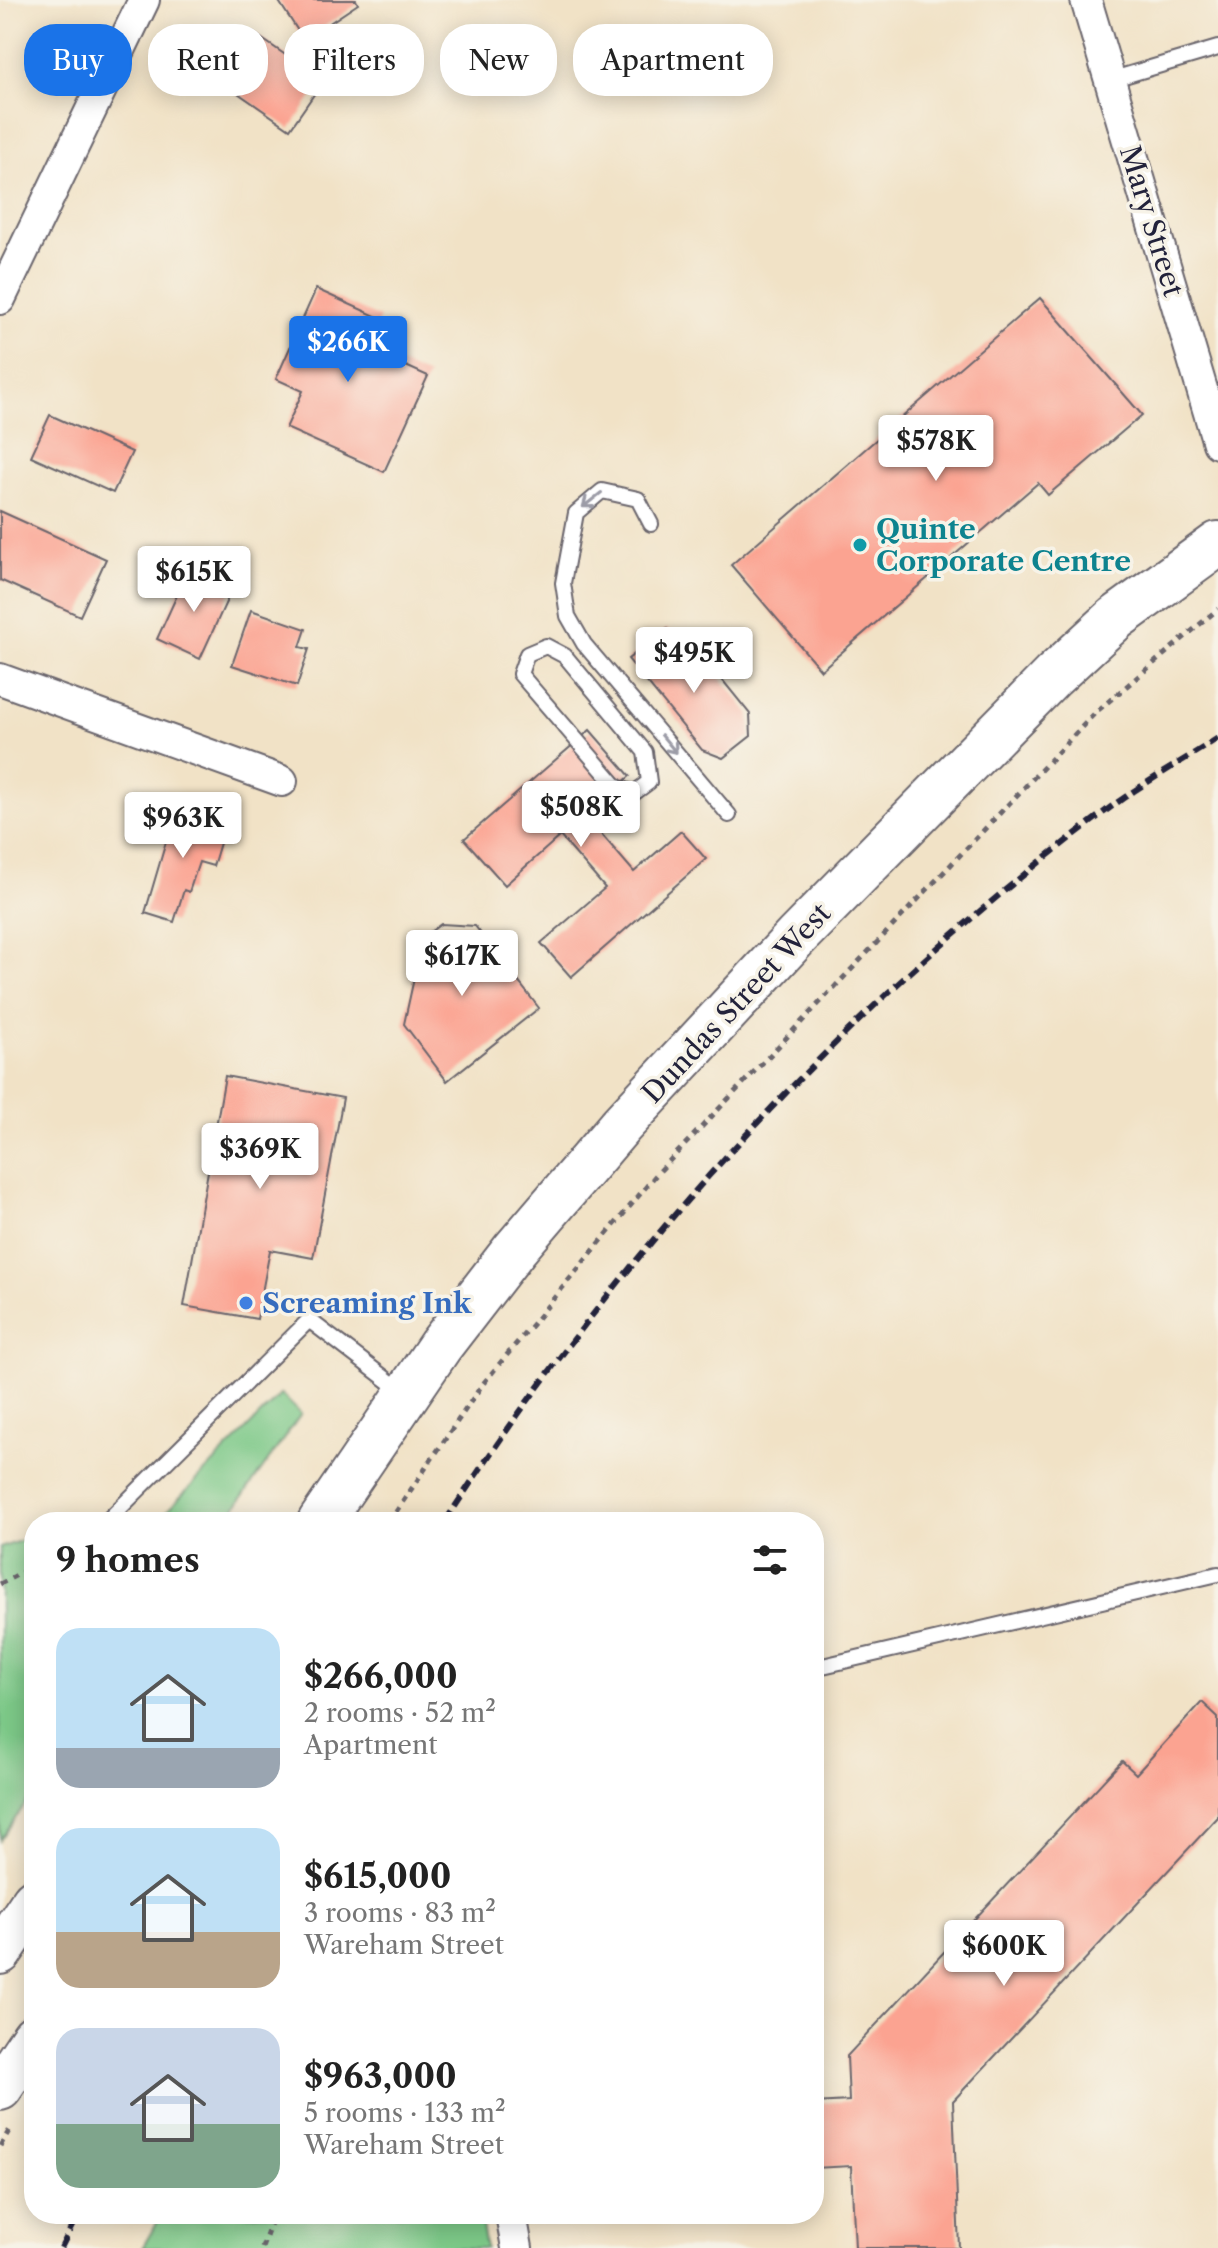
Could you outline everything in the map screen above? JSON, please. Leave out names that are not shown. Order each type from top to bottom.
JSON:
[{"type":"main road","name":"Dundas Street West","points":[[327,1512],[440,1346],[515,1249],[591,1159],[796,937],[1053,676],[1116,618],[1218,544]]},
{"type":"main road","points":[[0,1952],[24,1916]]},
{"type":"main road","points":[[0,2088],[24,2052]]},
{"type":"street","points":[[0,299],[10,255],[144,0]]},
{"type":"street","name":"Mary Street","points":[[1086,0],[1218,443]]},
{"type":"street","points":[[0,679],[282,781]]},
{"type":"street","points":[[513,2224],[517,2248]]},
{"type":"lane","points":[[1110,80],[1218,48]]},
{"type":"lane","points":[[651,524],[638,499],[602,491],[576,513],[563,583],[568,616],[584,644],[729,815]]},
{"type":"lane","points":[[546,646],[565,656],[645,752],[649,782],[634,793],[617,787],[520,674],[527,654],[546,646]]},
{"type":"lane","points":[[116,1512],[309,1320],[407,1395]]},
{"type":"lane","points":[[824,1666],[1218,1574]]},
{"type":"path","points":[[396,1512],[482,1385],[655,1176],[1096,712],[1218,609]]},
{"type":"path","points":[[0,1584],[24,1571]]},
{"type":"path","points":[[262,2248],[270,2224]]},
{"type":"green space","points":[[281,1394],[301,1414],[232,1512],[166,1512]]},
{"type":"green space","points":[[24,1540],[24,1806],[0,1840],[0,1548]]},
{"type":"green space","points":[[156,2224],[482,2224],[486,2248],[142,2248]]},
{"type":"building","points":[[278,0],[356,0],[358,4],[328,24],[294,24]]},
{"type":"building","points":[[268,43],[284,54],[284,96],[313,96],[290,129],[242,96],[268,96]]},
{"type":"building","points":[[316,289],[380,318],[366,348],[428,376],[384,472],[286,428],[303,391],[276,379]]},
{"type":"building","points":[[1040,298],[1142,415],[1048,495],[1038,483],[821,670],[731,565]]},
{"type":"building","points":[[50,415],[132,452],[113,493],[31,456]]},
{"type":"building","points":[[0,511],[106,559],[80,616],[0,580]]},
{"type":"building","points":[[189,569],[232,589],[200,659],[157,639]]},
{"type":"building","points":[[251,610],[306,629],[300,647],[309,649],[297,686],[232,665]]},
{"type":"building","points":[[667,629],[689,654],[699,651],[750,714],[751,736],[723,758],[702,750],[628,659]]},
{"type":"building","points":[[590,730],[630,776],[585,815],[634,872],[681,831],[706,859],[571,977],[541,943],[605,888],[560,836],[505,885],[464,839]]},
{"type":"building","points":[[176,808],[226,823],[213,866],[199,862],[189,892],[184,890],[174,922],[145,913]]},
{"type":"building","points":[[441,924],[475,926],[539,1008],[447,1081],[404,1024],[423,937]]},
{"type":"building","points":[[225,1076],[343,1098],[313,1258],[270,1250],[257,1319],[184,1306]]},
{"type":"building","points":[[1202,1702],[1218,1717],[1218,1817],[953,2101],[959,2248],[855,2248],[851,2166],[824,2167],[824,2102],[849,2101],[847,2056],[1122,1761],[1136,1774]]},
{"type":"railway","points":[[452,1512],[587,1322],[664,1227],[746,1135],[832,1047],[921,962],[1014,882],[1111,807],[1218,738]]},
{"type":"railway","points":[[61,2248],[73,2224]]},
{"type":"place","name":"Quinte Corporate Centre","points":[[860,545]]},
{"type":"place","name":"Screaming Ink","points":[[246,1303]]}]
